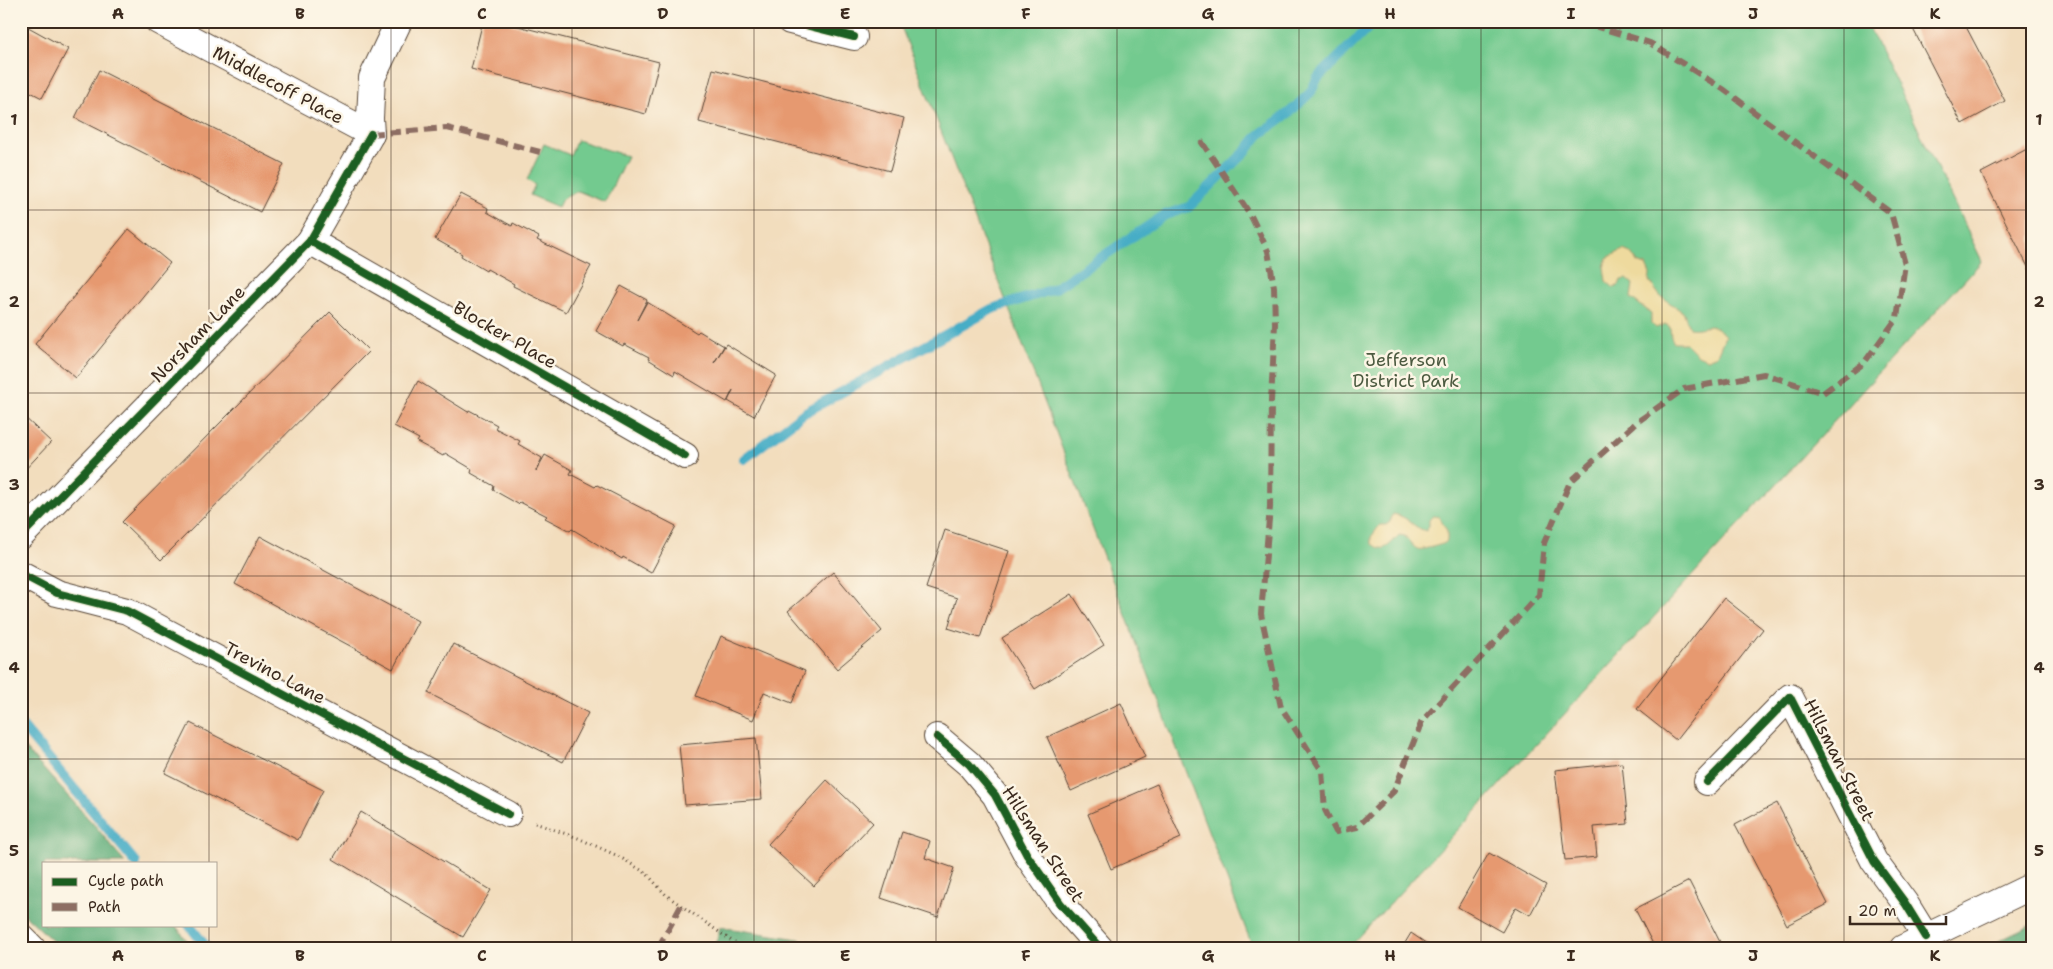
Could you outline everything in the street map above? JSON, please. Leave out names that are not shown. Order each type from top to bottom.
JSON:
[{"type":"street","name":"Middlecoff Place","points":[[158,21],[371,134]]},
{"type":"street","points":[[371,134],[372,78],[399,21]]},
{"type":"street","points":[[790,21],[854,37]]},
{"type":"street","name":"Norsham Lane","points":[[21,536],[310,241],[371,134]]},
{"type":"street","name":"Blocker Place","points":[[310,241],[685,456]]},
{"type":"street","name":"Trevino Lane","points":[[21,574],[57,593],[127,611],[508,814]]},
{"type":"street","name":"Hillsman Street","points":[[1707,782],[1790,697],[1874,861],[1905,903],[1926,937]]},
{"type":"street","name":"Hillsman Street","points":[[937,737],[969,764],[995,795],[1028,855],[1060,904],[1100,948]]},
{"type":"street","points":[[1902,948],[2032,886]]},
{"type":"street","points":[[21,937],[32,948]]},
{"type":"path","points":[[508,814],[578,838],[618,856],[646,873],[666,895],[742,948]]},
{"type":"green space","name":"Jefferson District Park","points":[[899,21],[1866,21],[1982,261],[1349,948],[1253,948]]},
{"type":"green space","points":[[577,140],[627,156],[605,202],[578,191],[562,199],[558,207],[530,195],[535,185],[527,180],[544,144],[570,155]]},
{"type":"green space","points":[[21,744],[97,828],[124,862],[42,862],[42,926],[176,926],[193,948],[60,948],[21,911]]},
{"type":"green space","points":[[2032,925],[2032,948],[1984,948]]},
{"type":"green space","points":[[720,927],[857,948],[715,948]]},
{"type":"sand","points":[[1623,250],[1633,254],[1637,262],[1646,265],[1650,274],[1649,281],[1660,296],[1684,313],[1689,328],[1712,326],[1725,336],[1717,355],[1707,359],[1698,355],[1686,343],[1674,343],[1670,327],[1665,324],[1656,328],[1651,323],[1651,313],[1631,298],[1633,284],[1627,279],[1621,280],[1619,285],[1614,288],[1606,281],[1604,267],[1607,258]]},
{"type":"sand","points":[[1393,514],[1403,517],[1426,531],[1429,526],[1429,520],[1433,516],[1439,517],[1447,531],[1447,541],[1443,544],[1422,549],[1413,546],[1405,536],[1399,535],[1390,545],[1383,548],[1371,543],[1371,537],[1380,525],[1386,525],[1390,522]]},
{"type":"building","points":[[483,21],[498,21],[659,62],[646,114],[471,69]]},
{"type":"building","points":[[1923,21],[1963,21],[2005,101],[1962,124],[1912,27]]},
{"type":"building","points":[[21,23],[68,49],[42,98],[21,87]]},
{"type":"building","points":[[713,69],[904,118],[890,171],[699,122]]},
{"type":"building","points":[[99,70],[284,164],[260,212],[75,118]]},
{"type":"building","points":[[2027,149],[2032,158],[2032,270],[2030,271],[1981,173]]},
{"type":"building","points":[[461,194],[488,208],[487,212],[512,226],[513,223],[539,237],[537,240],[591,266],[566,312],[513,286],[514,284],[487,269],[486,271],[461,256],[462,254],[435,239]]},
{"type":"building","points":[[129,229],[170,263],[76,378],[35,344]]},
{"type":"building","points":[[621,286],[647,300],[637,320],[647,302],[697,333],[699,331],[724,346],[714,363],[726,344],[776,375],[754,416],[728,401],[733,390],[727,402],[675,371],[674,375],[648,359],[649,357],[624,344],[623,346],[596,331]]},
{"type":"building","points":[[330,312],[369,351],[161,560],[122,522]]},
{"type":"building","points":[[418,381],[468,412],[469,410],[497,425],[495,428],[520,441],[518,444],[542,458],[536,471],[545,455],[572,470],[570,474],[595,487],[597,485],[676,526],[651,573],[623,557],[622,559],[572,529],[570,531],[545,518],[547,516],[520,502],[518,504],[493,490],[494,486],[471,473],[472,469],[445,453],[443,456],[417,442],[419,439],[394,426]]},
{"type":"building","points":[[21,414],[51,442],[21,474]]},
{"type":"building","points":[[945,530],[1009,551],[980,638],[948,628],[957,598],[926,588]]},
{"type":"building","points":[[260,536],[418,621],[393,669],[235,584]]},
{"type":"building","points":[[833,572],[882,631],[837,669],[788,611]]},
{"type":"building","points":[[1072,594],[1104,645],[1035,689],[1002,638]]},
{"type":"building","points":[[1724,598],[1763,629],[1676,740],[1637,709]]},
{"type":"building","points":[[721,636],[805,671],[792,703],[764,692],[753,720],[696,696]]},
{"type":"building","points":[[453,644],[588,713],[563,762],[428,693]]},
{"type":"building","points":[[1121,703],[1145,757],[1071,791],[1047,737]]},
{"type":"building","points":[[190,723],[323,790],[298,840],[165,773]]},
{"type":"building","points":[[756,738],[762,799],[685,805],[679,745]]},
{"type":"building","points":[[1622,763],[1628,824],[1594,827],[1597,857],[1565,860],[1555,770]]},
{"type":"building","points":[[827,780],[873,823],[814,886],[768,844]]},
{"type":"building","points":[[1157,784],[1181,838],[1111,869],[1088,814]]},
{"type":"building","points":[[1777,803],[1828,904],[1787,925],[1735,825]]},
{"type":"building","points":[[361,812],[491,890],[463,937],[333,859]]},
{"type":"building","points":[[902,832],[930,841],[925,858],[954,868],[938,917],[881,898]]},
{"type":"building","points":[[1489,853],[1546,885],[1530,915],[1516,907],[1502,932],[1458,907]]},
{"type":"building","points":[[1689,881],[1723,948],[1655,948],[1635,909]]},
{"type":"building","points":[[1411,933],[1433,948],[1402,948]]},
{"type":"waterway","points":[[744,459],[804,413],[992,309],[1054,289],[1165,215],[1189,207],[1246,151],[1259,135],[1290,112],[1311,92],[1317,79],[1375,21]]},
{"type":"waterway","points":[[21,725],[135,862]]},
{"type":"waterway","points":[[190,926],[207,948]]},
{"type":"marked path","points":[[1201,141],[1250,214],[1268,251],[1274,287],[1275,324],[1271,401],[1270,507],[1261,614],[1281,707],[1322,771],[1325,810],[1336,832],[1357,827],[1394,791],[1422,721],[1539,595],[1544,543],[1570,482],[1637,422],[1684,389],[1764,374],[1823,393],[1864,363],[1897,318],[1905,264],[1891,213],[1723,89],[1650,43],[1578,21]]},
{"type":"marked path","points":[[371,134],[447,128],[540,152]]},
{"type":"marked path","points":[[658,948],[681,906]]},
{"type":"cycle path","points":[[790,21],[854,37]]},
{"type":"cycle path","points":[[21,536],[310,241],[371,134]]},
{"type":"cycle path","points":[[310,241],[685,456]]},
{"type":"cycle path","points":[[21,574],[57,593],[127,611],[508,814]]},
{"type":"cycle path","points":[[1707,782],[1790,697],[1874,861],[1905,903],[1926,937]]},
{"type":"cycle path","points":[[937,737],[969,764],[995,795],[1027,855],[1061,904],[1100,948]]}]
